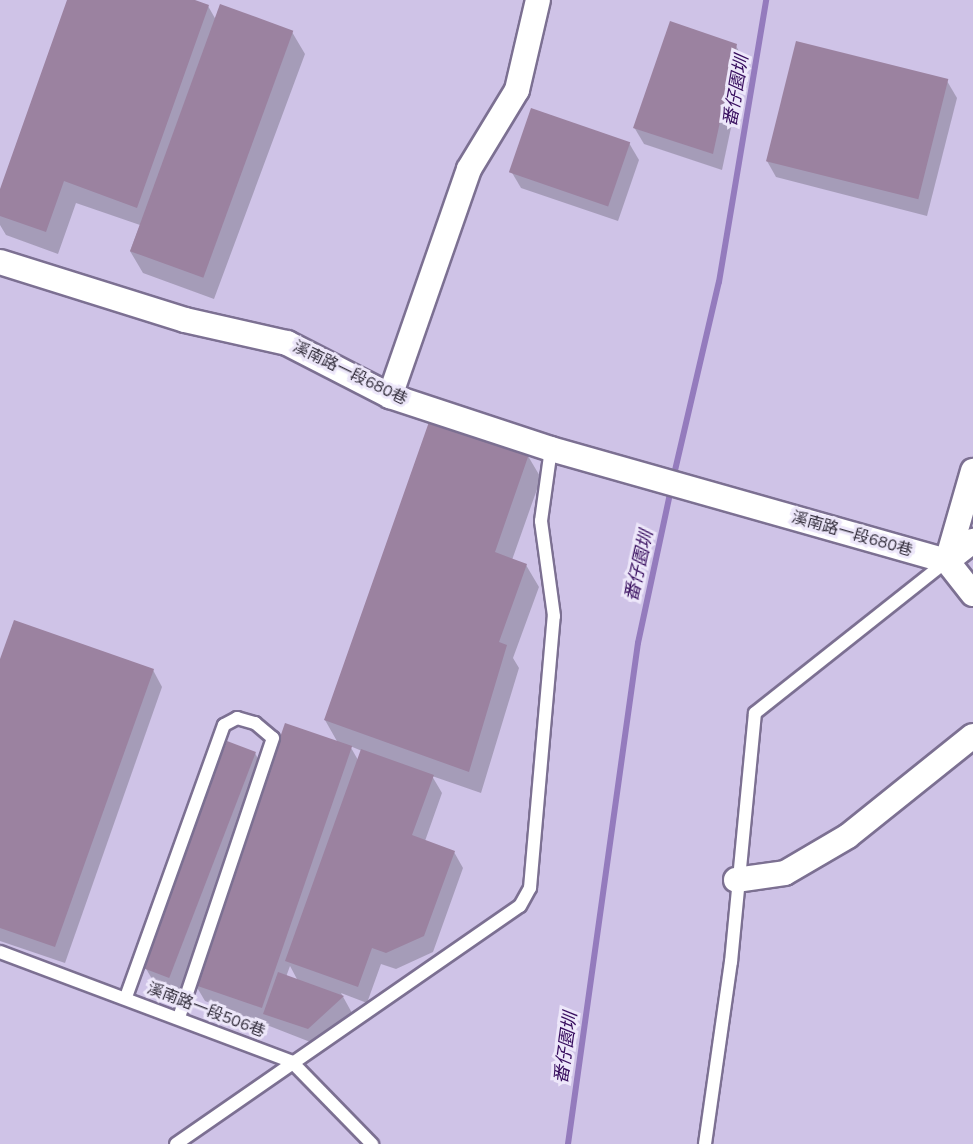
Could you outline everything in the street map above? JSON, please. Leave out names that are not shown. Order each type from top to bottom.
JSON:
[{"type":"street","points":[[390,396],[469,169],[517,90],[538,0]]},
{"type":"street","name":"溪南路一段680巷","points":[[0,262],[185,320],[287,343],[390,396],[551,449],[947,561]]},
{"type":"street","points":[[947,561],[973,471]]},
{"type":"street","points":[[947,561],[973,541]]},
{"type":"street","points":[[947,561],[973,594]]},
{"type":"street","points":[[736,880],[785,873],[848,836],[973,736]]},
{"type":"lane","points":[[176,1144],[520,906],[530,888],[554,616],[541,521],[551,449]]},
{"type":"lane","points":[[705,1144],[731,962],[736,880],[755,713],[947,561]]},
{"type":"lane","points":[[126,997],[224,725],[237,718],[255,723],[273,738],[179,1018]]},
{"type":"lane","name":"溪南路一段506巷","points":[[0,952],[126,997],[292,1062],[372,1144]]},
{"type":"building","points":[[67,0],[195,0],[209,5],[137,208],[64,181],[46,232],[0,216],[0,189]]},
{"type":"building","points":[[220,4],[293,31],[203,278],[130,251]]},
{"type":"building","points":[[670,21],[737,44],[713,154],[633,128]]},
{"type":"building","points":[[796,41],[948,79],[918,199],[766,161]]},
{"type":"building","points":[[531,108],[630,142],[608,206],[509,172]]},
{"type":"building","points":[[430,419],[529,454],[495,552],[527,564],[499,642],[507,645],[469,772],[324,720]]},
{"type":"building","points":[[14,620],[154,669],[55,947],[0,928],[0,659]]},
{"type":"building","points":[[285,723],[352,746],[262,1008],[195,985]]},
{"type":"building","points":[[227,741],[256,752],[169,978],[140,967]]},
{"type":"building","points":[[361,749],[434,775],[412,835],[455,851],[424,936],[386,953],[372,948],[358,987],[285,961]]},
{"type":"building","points":[[278,972],[344,996],[308,1029],[263,1014]]},
{"type":"waterway","name":"番仔園圳","points":[[673,479],[719,282],[766,0]]},
{"type":"waterway","name":"番仔園圳","points":[[568,1144],[638,643],[671,489]]}]
